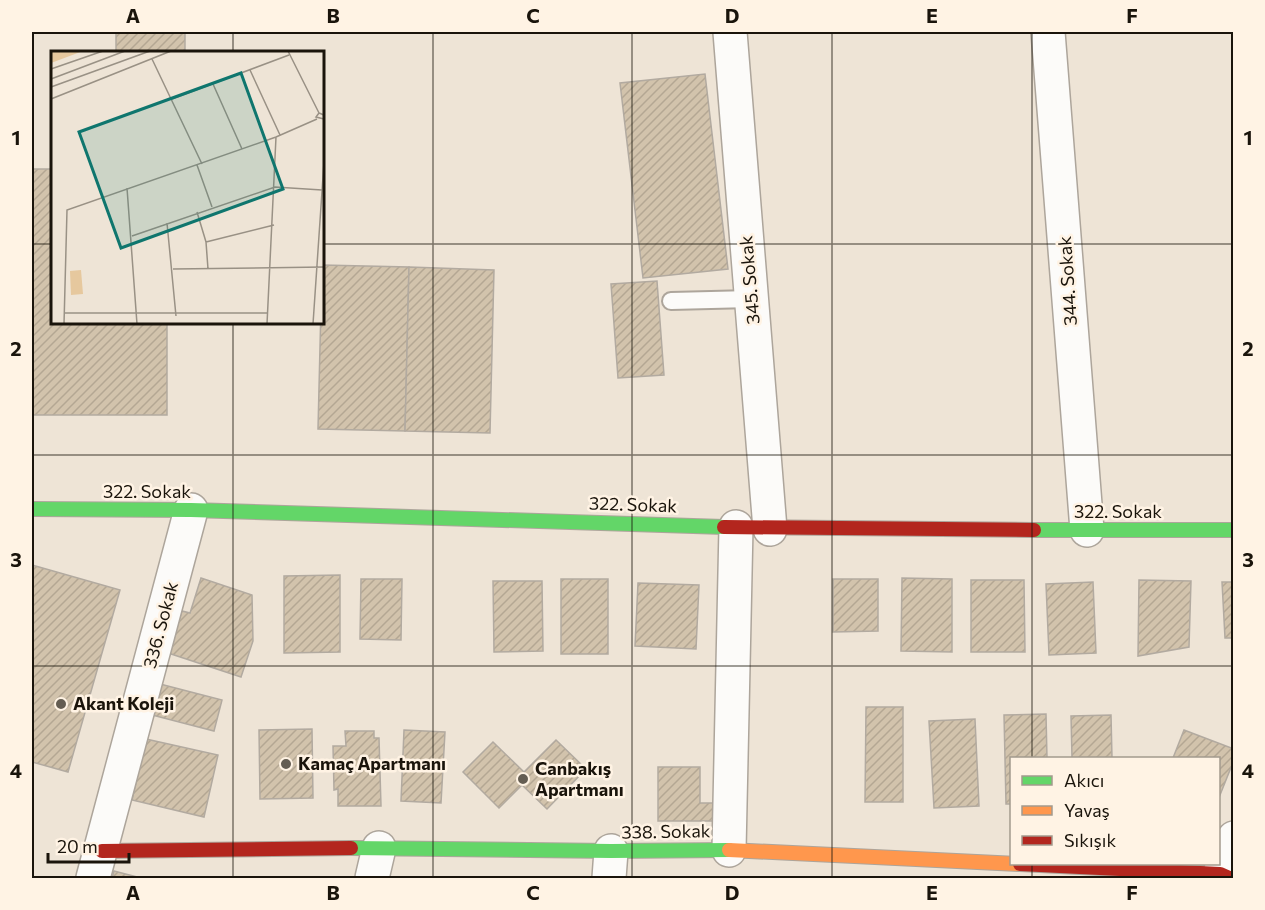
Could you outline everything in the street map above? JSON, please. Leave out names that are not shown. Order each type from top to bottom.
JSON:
[{"type":"street","name":"345. Sokak","points":[[730,32],[770,528]]},
{"type":"street","name":"344. Sokak","points":[[1048,32],[1087,530]]},
{"type":"street","name":"322. Sokak","points":[[32,509],[191,510],[770,528],[1233,530]]},
{"type":"street","name":"336. Sokak","points":[[98,865],[191,510]]},
{"type":"street","points":[[729,850],[736,527]]},
{"type":"street","points":[[1222,877],[1233,838]]},
{"type":"street","name":"338. Sokak","points":[[98,865],[376,863],[610,865],[729,850],[1222,877]]},
{"type":"lane","points":[[671,301],[752,300]]},
{"type":"building","points":[[116,32],[185,32],[185,51],[116,51]]},
{"type":"building","points":[[705,74],[728,269],[643,278],[620,83]]},
{"type":"building","points":[[32,169],[51,169],[51,324],[167,324],[167,415],[32,415]]},
{"type":"building","points":[[324,265],[409,267],[405,431],[318,429],[321,324],[324,324]]},
{"type":"building","points":[[409,267],[494,270],[490,433],[405,431]]},
{"type":"building","points":[[657,281],[664,375],[618,378],[611,284]]},
{"type":"building","name":"Akant Koleji","points":[[32,565],[120,590],[68,772],[32,762]]},
{"type":"building","points":[[340,575],[340,652],[284,653],[284,576]]},
{"type":"building","points":[[201,578],[252,595],[253,641],[241,677],[168,653],[182,611],[190,613]]},
{"type":"building","points":[[902,578],[952,579],[952,652],[901,651]]},
{"type":"building","points":[[361,579],[402,579],[401,640],[360,639]]},
{"type":"building","points":[[561,579],[608,579],[608,654],[561,654]]},
{"type":"building","points":[[833,579],[878,579],[878,631],[833,632]]},
{"type":"building","points":[[971,580],[1024,580],[1025,652],[971,652]]},
{"type":"building","points":[[1139,580],[1191,581],[1189,647],[1138,656]]},
{"type":"building","points":[[493,581],[542,581],[543,651],[494,652]]},
{"type":"building","points":[[1093,582],[1096,653],[1049,655],[1046,584]]},
{"type":"building","points":[[1222,582],[1234,582],[1234,638],[1225,638]]},
{"type":"building","points":[[638,583],[699,585],[696,649],[635,646]]},
{"type":"building","points":[[160,684],[222,700],[214,731],[152,715]]},
{"type":"building","points":[[866,707],[903,707],[903,802],[865,802]]},
{"type":"building","points":[[1046,714],[1047,757],[1010,757],[1010,804],[1006,804],[1004,715]]},
{"type":"building","points":[[1111,715],[1112,757],[1072,757],[1071,716]]},
{"type":"building","points":[[975,719],[979,806],[934,808],[929,721]]},
{"type":"building","name":"Kamaç Apartmanı","points":[[312,729],[313,798],[260,799],[259,730]]},
{"type":"building","points":[[404,730],[445,732],[441,803],[401,801]]},
{"type":"building","points":[[1184,730],[1234,749],[1234,760],[1220,795],[1220,757],[1173,757]]},
{"type":"building","points":[[345,731],[374,731],[374,738],[379,738],[381,806],[338,806],[338,789],[334,790],[333,746],[346,746]]},
{"type":"building","points":[[146,739],[218,755],[204,817],[132,800]]},
{"type":"building","name":"Canbakış Apartmanı","points":[[556,740],[586,769],[547,809],[522,785],[499,808],[463,772],[493,742],[524,772]]},
{"type":"building","points":[[658,767],[700,767],[700,803],[717,803],[718,821],[658,821]]},
{"type":"building","points":[[114,871],[141,878],[112,878]]},
{"type":"building","points":[[252,877],[315,877],[251,878]]},
{"type":"traffic: fast","points":[[32,509],[191,510],[724,527]]},
{"type":"traffic: fast","points":[[1034,530],[1234,530]]},
{"type":"traffic: fast","points":[[351,848],[729,850]]},
{"type":"traffic: slow","points":[[729,850],[1010,864]]},
{"type":"traffic: jam","points":[[724,527],[1034,530]]},
{"type":"traffic: jam","points":[[102,851],[351,848]]},
{"type":"traffic: jam","points":[[1040,865],[1220,874],[1229,878]]},
{"type":"place","name":"Akant Koleji","points":[[61,704]]},
{"type":"place","name":"Kamaç Apartmanı","points":[[286,764]]},
{"type":"place","name":"Canbakış Apartmanı","points":[[523,779]]}]
